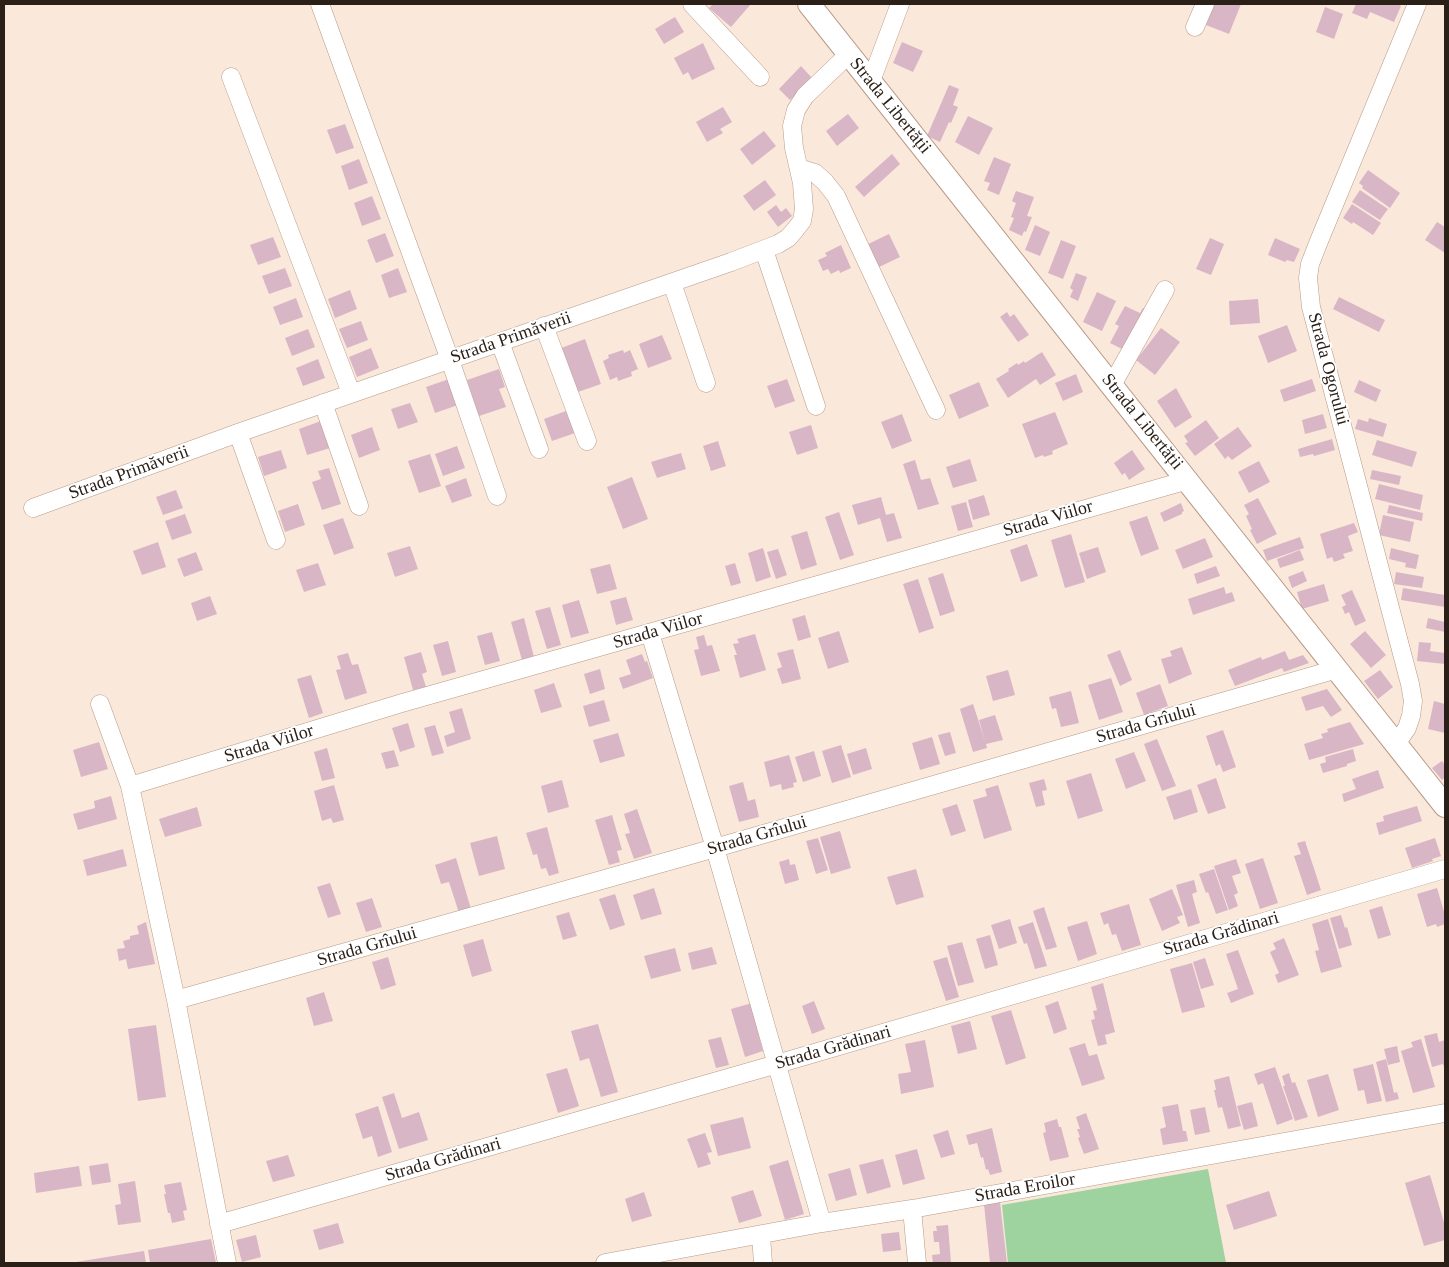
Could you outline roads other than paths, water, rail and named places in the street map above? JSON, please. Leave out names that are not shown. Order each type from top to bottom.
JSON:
[{"type":"main road","name":"Strada Libertății","points":[[809,4],[1445,806]]},
{"type":"street","points":[[320,4],[450,360],[496,496]]},
{"type":"street","points":[[692,4],[760,77]]},
{"type":"street","points":[[871,81],[900,4]]},
{"type":"street","points":[[1195,26],[1205,4]]},
{"type":"street","name":"Strada Ogorului","points":[[1396,744],[1407,728],[1411,716],[1410,684],[1311,307],[1308,278],[1310,264],[1319,241],[1417,4]]},
{"type":"street","name":"Strada Primăverii","points":[[33,508],[351,393],[672,283],[764,250],[788,238],[802,221],[804,209],[804,197],[794,148],[792,126],[796,110],[843,47]]},
{"type":"street","points":[[231,77],[351,393]]},
{"type":"street","points":[[799,168],[815,173],[826,182],[836,196],[936,410]]},
{"type":"street","points":[[764,250],[816,406]]},
{"type":"street","points":[[672,283],[706,383]]},
{"type":"street","points":[[1112,385],[1165,290]]},
{"type":"street","points":[[544,326],[587,441]]},
{"type":"street","points":[[500,342],[539,449]]},
{"type":"street","points":[[323,403],[359,506]]},
{"type":"street","points":[[238,433],[276,540]]},
{"type":"street","name":"Strada Viilor","points":[[130,786],[402,703],[1188,480]]},
{"type":"street","points":[[650,633],[715,848],[822,1223]]},
{"type":"street","name":"Strada Grîului","points":[[176,1000],[715,848],[1336,669]]},
{"type":"street","points":[[100,704],[130,786],[176,1000],[227,1263]]},
{"type":"street","name":"Strada Grădinari","points":[[219,1224],[777,1064],[1445,869]]},
{"type":"street","name":"Strada Eroilor","points":[[605,1263],[1445,1113]]},
{"type":"street","points":[[912,1209],[918,1263]]},
{"type":"street","points":[[760,1234],[762,1263]]}]
